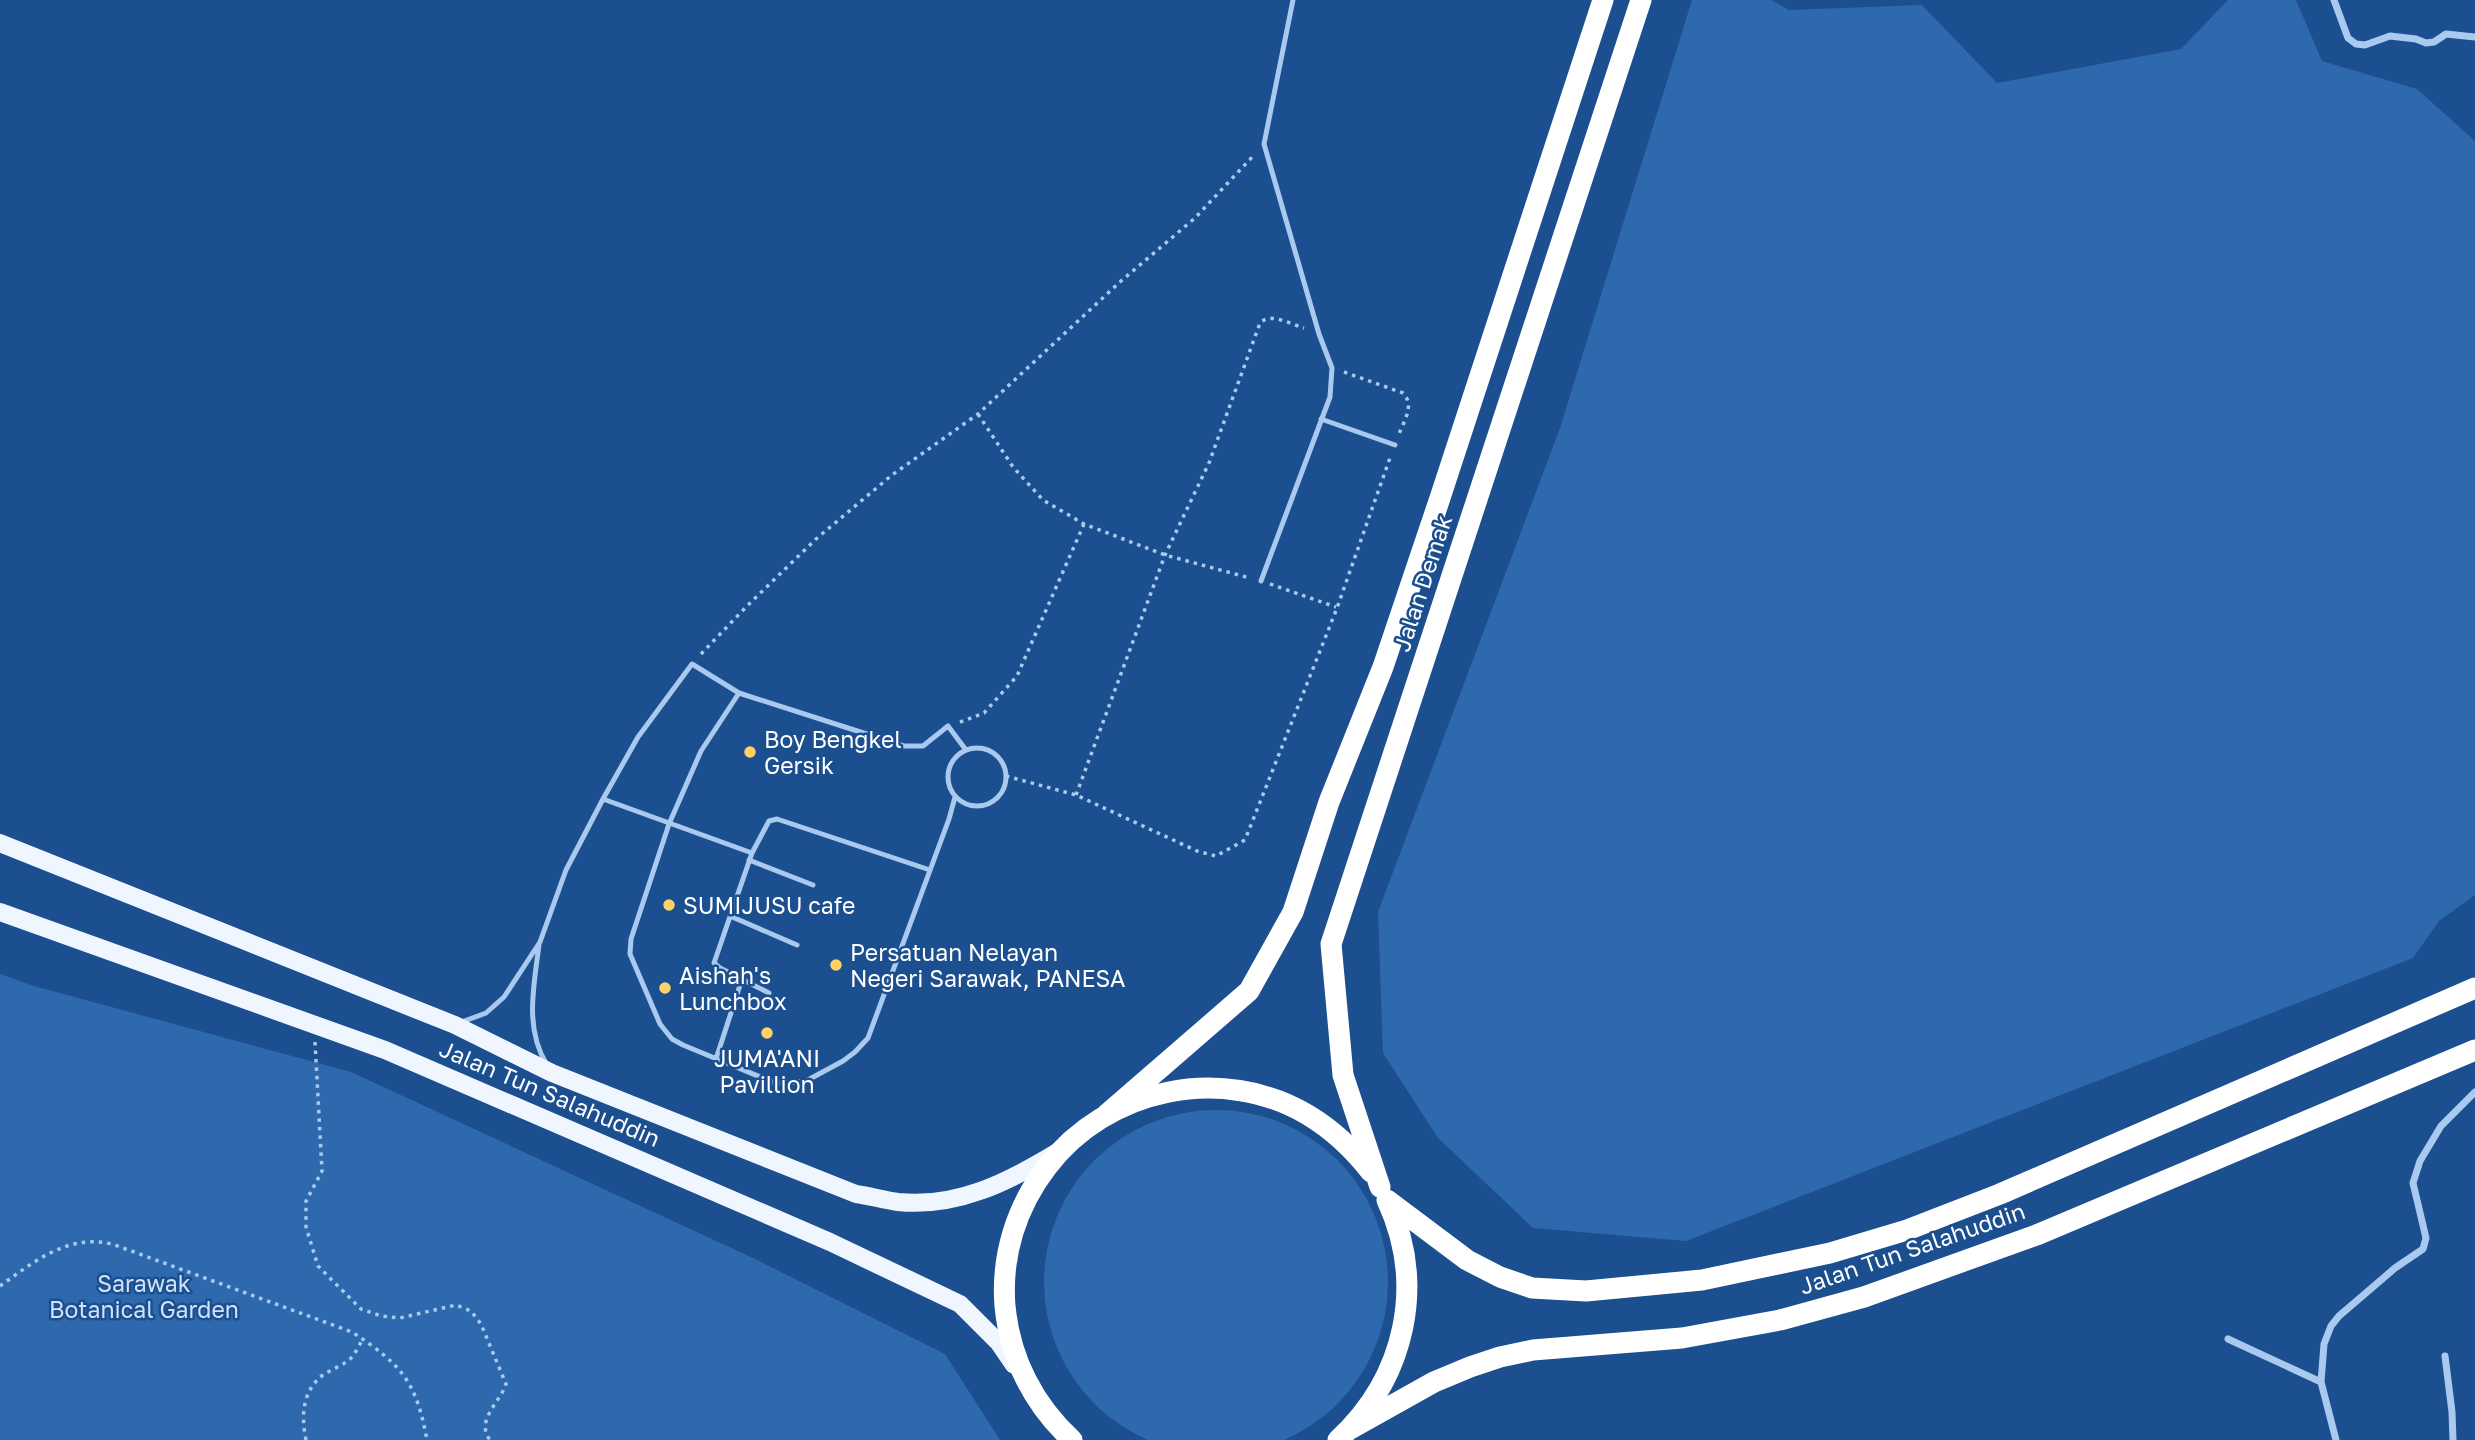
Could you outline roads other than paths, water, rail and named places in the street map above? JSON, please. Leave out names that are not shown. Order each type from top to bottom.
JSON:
[{"type":"highway","name":"Jalan Demak","points":[[1106,1115],[1249,991],[1293,912],[1329,802],[1383,667],[1432,524],[1603,0]]},
{"type":"highway","name":"Jalan Demak","points":[[1384,1193],[1343,1076],[1331,944],[1641,0]]},
{"type":"highway","name":"Jalan Tun Salahuddin","points":[[1384,1193],[1467,1259],[1500,1277],[1532,1288],[1586,1291],[1702,1280],[1830,1253],[1907,1230],[2000,1194],[2475,988]]},
{"type":"highway","name":"Jalan Tun Salahuddin","points":[[1344,1435],[1434,1382],[1500,1357],[1533,1350],[1682,1338],[1780,1320],[1864,1297],[2039,1234],[2475,1050]]},
{"type":"highway","points":[[1072,1440],[1052,1420],[1034,1394],[1019,1365],[1009,1333],[1005,1301],[1006,1267],[1012,1235],[1024,1204],[1040,1175],[1062,1149],[1090,1125],[1138,1100],[1189,1089],[1224,1089],[1259,1095],[1307,1114],[1336,1134],[1360,1159],[1384,1193],[1399,1228],[1406,1259],[1408,1290],[1405,1320],[1398,1350],[1386,1379],[1370,1405],[1344,1435]]},
{"type":"main road","name":"Jalan Tun Salahuddin","points":[[0,843],[455,1025],[552,1073],[843,1189],[899,1202],[934,1202],[979,1193],[1018,1175],[1062,1149]]},
{"type":"main road","name":"Jalan Tun Salahuddin","points":[[0,912],[410,1061],[830,1242],[938,1292],[960,1304],[977,1319],[999,1343],[1034,1394]]},
{"type":"street","points":[[2334,0],[2348,37],[2356,44],[2365,45],[2390,36],[2426,43],[2434,42],[2445,34],[2475,37]]},
{"type":"street","points":[[2336,1440],[2322,1382],[2324,1344],[2331,1326],[2395,1268],[2423,1249],[2427,1238],[2413,1183],[2420,1161],[2441,1126],[2475,1092]]},
{"type":"street","points":[[2228,1339],[2322,1382]]},
{"type":"street","points":[[2445,1356],[2453,1440]]},
{"type":"lane","points":[[1261,581],[1330,397],[1332,368],[1319,334],[1264,144],[1293,0]]},
{"type":"lane","points":[[1321,419],[1395,445]]},
{"type":"lane","points":[[552,1073],[541,1056],[532,1030],[532,1001],[540,942],[566,870],[603,799],[638,737],[692,663],[739,692],[904,746],[923,746],[948,726],[966,750]]},
{"type":"lane","points":[[739,692],[701,751],[669,824],[631,939],[630,954],[660,1024],[672,1039],[775,1083],[806,1082],[855,1052],[867,1038],[955,797]]},
{"type":"lane","points":[[975,748],[993,752],[1000,758],[1006,776],[1005,786],[993,802],[973,806],[955,797],[947,780],[948,771],[951,762],[966,750],[975,748]]},
{"type":"lane","points":[[603,799],[752,853]]},
{"type":"lane","points":[[769,993],[714,963],[749,860],[765,825],[777,819],[930,870]]},
{"type":"lane","points":[[749,860],[813,885]]},
{"type":"lane","points":[[730,916],[797,945]]},
{"type":"lane","points":[[455,1025],[486,1013],[504,998],[540,942]]},
{"type":"lane","points":[[716,1059],[742,979]]},
{"type":"place","name":"Boy Bengkel Gersik","points":[[750,752]]},
{"type":"place","name":"SUMIJUSU cafe","points":[[669,905]]},
{"type":"place","name":"Persatuan Nelayan Negeri Sarawak, PANESA","points":[[836,965]]},
{"type":"place","name":"Aishah's Lunchbox","points":[[665,988]]},
{"type":"place","name":"JUMA'ANI Pavillion","points":[[767,1033]]},
{"type":"park label","name":"Sarawak Botanical Garden","points":[[144,1296]]}]
